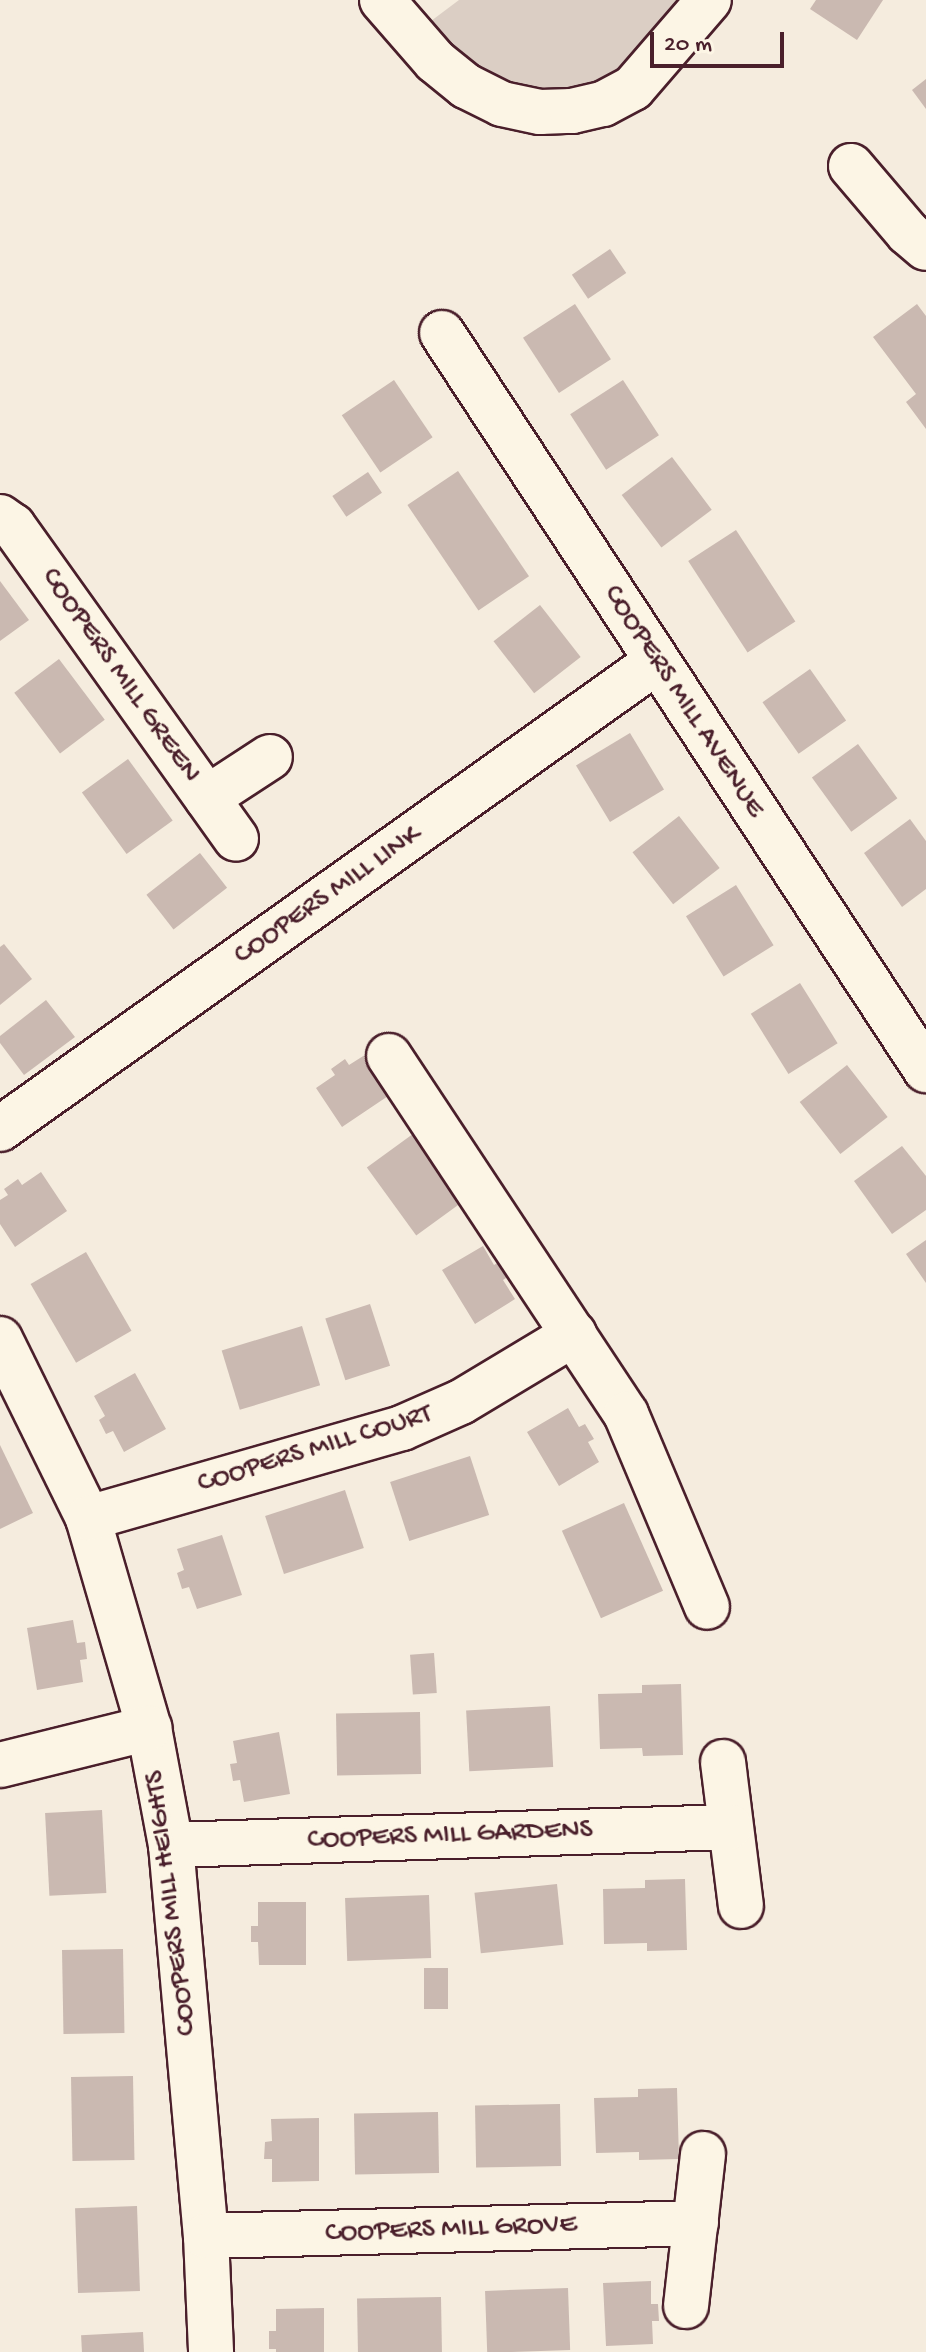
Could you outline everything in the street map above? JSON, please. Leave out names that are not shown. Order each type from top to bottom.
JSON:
[{"type":"street","points":[[382,0],[435,61],[466,86],[502,104],[540,112],[572,111],[603,104],[633,88],[709,0]]},
{"type":"street","points":[[851,166],[908,233],[926,248]]},
{"type":"street","name":"COOPERS MILL AVENUE","points":[[442,333],[926,1070]]},
{"type":"street","name":"COOPERS MILL GREEN","points":[[0,517],[13,526],[236,839]]},
{"type":"street","name":"COOPERS MILL LINK","points":[[0,1129],[656,662]]},
{"type":"street","points":[[207,798],[270,757]]},
{"type":"street","points":[[389,1056],[515,1252],[626,1414],[707,1607]]},
{"type":"street","name":"COOPERS MILL COURT","points":[[88,1518],[402,1428],[461,1402],[574,1334]]},
{"type":"street","name":"COOPERS MILL HEIGHTS","points":[[0,1339],[88,1518],[149,1728],[171,1845],[206,2236],[211,2352]]},
{"type":"street","points":[[0,1765],[149,1728]]},
{"type":"street","points":[[723,1762],[741,1906]]},
{"type":"street","name":"COOPERS MILL GARDENS","points":[[171,1845],[730,1827]]},
{"type":"street","points":[[686,2306],[703,2154]]},
{"type":"street","name":"COOPERS MILL GROVE","points":[[206,2236],[696,2223]]},
{"type":"shaded area","points":[[459,0],[688,0],[605,88],[557,94],[491,76],[423,27]]},
{"type":"building","points":[[816,0],[883,0],[857,40],[810,9]]},
{"type":"building","points":[[926,79],[926,109],[912,90]]},
{"type":"building","points":[[610,249],[626,273],[588,299],[572,275]]},
{"type":"building","points":[[575,304],[611,359],[559,393],[523,338]]},
{"type":"building","points":[[917,304],[926,316],[926,429],[906,402],[916,394],[873,337]]},
{"type":"building","points":[[394,380],[433,437],[380,472],[342,415]]},
{"type":"building","points":[[623,380],[659,435],[606,470],[570,414]]},
{"type":"building","points":[[672,457],[712,510],[661,548],[622,495]]},
{"type":"building","points":[[458,471],[529,576],[478,610],[407,505]]},
{"type":"building","points":[[368,472],[382,493],[346,517],[332,496]]},
{"type":"building","points":[[736,530],[795,621],[748,652],[688,561]]},
{"type":"building","points":[[0,581],[29,620],[0,641]]},
{"type":"building","points":[[540,605],[581,657],[534,693],[494,641]]},
{"type":"building","points":[[59,659],[105,720],[60,753],[14,693]]},
{"type":"building","points":[[810,669],[846,721],[799,754],[762,702]]},
{"type":"building","points":[[630,733],[664,790],[610,822],[576,765]]},
{"type":"building","points":[[858,744],[897,798],[851,832],[812,778]]},
{"type":"building","points":[[128,759],[173,820],[127,854],[82,793]]},
{"type":"building","points":[[679,816],[720,868],[673,904],[633,852]]},
{"type":"building","points":[[910,819],[926,841],[926,889],[902,907],[864,853]]},
{"type":"building","points":[[200,853],[227,888],[174,930],[146,895]]},
{"type":"building","points":[[736,885],[774,945],[724,976],[686,916]]},
{"type":"building","points":[[4,944],[32,979],[0,1005],[0,947]]},
{"type":"building","points":[[800,983],[838,1043],[788,1074],[751,1014]]},
{"type":"building","points":[[46,1000],[75,1037],[24,1075],[0,1043],[0,1036]]},
{"type":"building","points":[[368,1053],[394,1092],[342,1127],[316,1088],[335,1075],[331,1069],[345,1059],[349,1065]]},
{"type":"building","points":[[847,1065],[888,1117],[840,1154],[800,1102]]},
{"type":"building","points":[[417,1131],[466,1199],[416,1235],[367,1167]]},
{"type":"building","points":[[902,1146],[926,1176],[926,1210],[892,1234],[854,1181]]},
{"type":"building","points":[[41,1172],[67,1211],[15,1247],[0,1224],[0,1200],[8,1195],[4,1189],[18,1179],[22,1185]]},
{"type":"building","points":[[926,1240],[926,1283],[906,1254]]},
{"type":"building","points":[[483,1246],[494,1265],[501,1261],[509,1276],[503,1280],[515,1299],[475,1324],[442,1270]]},
{"type":"building","points":[[86,1252],[132,1331],[76,1363],[31,1284]]},
{"type":"building","points":[[370,1304],[390,1366],[345,1380],[325,1319]]},
{"type":"building","points":[[302,1326],[320,1385],[240,1410],[222,1351]]},
{"type":"building","points":[[135,1373],[166,1429],[124,1452],[113,1431],[106,1434],[99,1420],[105,1416],[94,1396]]},
{"type":"building","points":[[568,1408],[579,1427],[585,1424],[594,1439],[588,1442],[599,1462],[559,1486],[527,1432]]},
{"type":"building","points":[[0,1445],[33,1513],[0,1529]]},
{"type":"building","points":[[470,1456],[489,1515],[409,1541],[390,1482]]},
{"type":"building","points":[[345,1490],[364,1548],[284,1574],[265,1516]]},
{"type":"building","points":[[624,1503],[663,1591],[601,1618],[562,1531]]},
{"type":"building","points":[[222,1535],[242,1595],[197,1609],[189,1587],[182,1589],[177,1573],[184,1570],[177,1549]]},
{"type":"building","points":[[73,1620],[77,1643],[85,1642],[87,1659],[80,1660],[83,1682],[37,1690],[27,1628]]},
{"type":"building","points":[[434,1653],[437,1693],[413,1695],[410,1655]]},
{"type":"building","points":[[681,1684],[683,1755],[643,1756],[642,1748],[600,1749],[598,1694],[642,1693],[642,1685]]},
{"type":"building","points":[[550,1706],[553,1767],[469,1771],[466,1710]]},
{"type":"building","points":[[420,1712],[421,1774],[337,1775],[336,1713]]},
{"type":"building","points":[[279,1732],[290,1794],[244,1802],[240,1780],[233,1781],[230,1764],[237,1763],[233,1741]]},
{"type":"building","points":[[102,1810],[106,1893],[49,1896],[45,1813]]},
{"type":"building","points":[[685,1879],[687,1950],[647,1951],[647,1943],[604,1944],[603,1889],[645,1888],[645,1880]]},
{"type":"building","points":[[557,1884],[563,1945],[481,1953],[474,1893]]},
{"type":"building","points":[[429,1895],[431,1958],[347,1961],[345,1898]]},
{"type":"building","points":[[258,1902],[306,1902],[306,1965],[259,1965],[258,1942],[251,1942],[251,1926],[258,1926]]},
{"type":"building","points":[[123,1949],[124,2033],[63,2034],[62,1950]]},
{"type":"building","points":[[424,1968],[448,1968],[448,2009],[424,2009]]},
{"type":"building","points":[[133,2076],[134,2160],[72,2161],[71,2077]]},
{"type":"building","points":[[677,2088],[679,2159],[639,2160],[639,2152],[596,2153],[594,2098],[638,2097],[638,2089]]},
{"type":"building","points":[[560,2104],[561,2166],[476,2167],[475,2105]]},
{"type":"building","points":[[438,2112],[439,2173],[355,2174],[354,2113]]},
{"type":"building","points":[[319,2118],[319,2181],[272,2182],[272,2159],[264,2159],[265,2142],[272,2141],[271,2119]]},
{"type":"building","points":[[137,2206],[140,2291],[78,2293],[75,2208]]},
{"type":"building","points":[[651,2281],[651,2304],[658,2304],[659,2321],[652,2321],[653,2344],[606,2346],[603,2283]]},
{"type":"building","points":[[568,2288],[570,2350],[487,2352],[485,2291]]},
{"type":"building","points":[[441,2297],[442,2352],[358,2352],[357,2298]]},
{"type":"building","points":[[324,2308],[324,2352],[276,2352],[276,2349],[269,2349],[269,2331],[276,2331],[276,2309]]},
{"type":"building","points":[[143,2332],[144,2352],[82,2352],[81,2335]]}]
